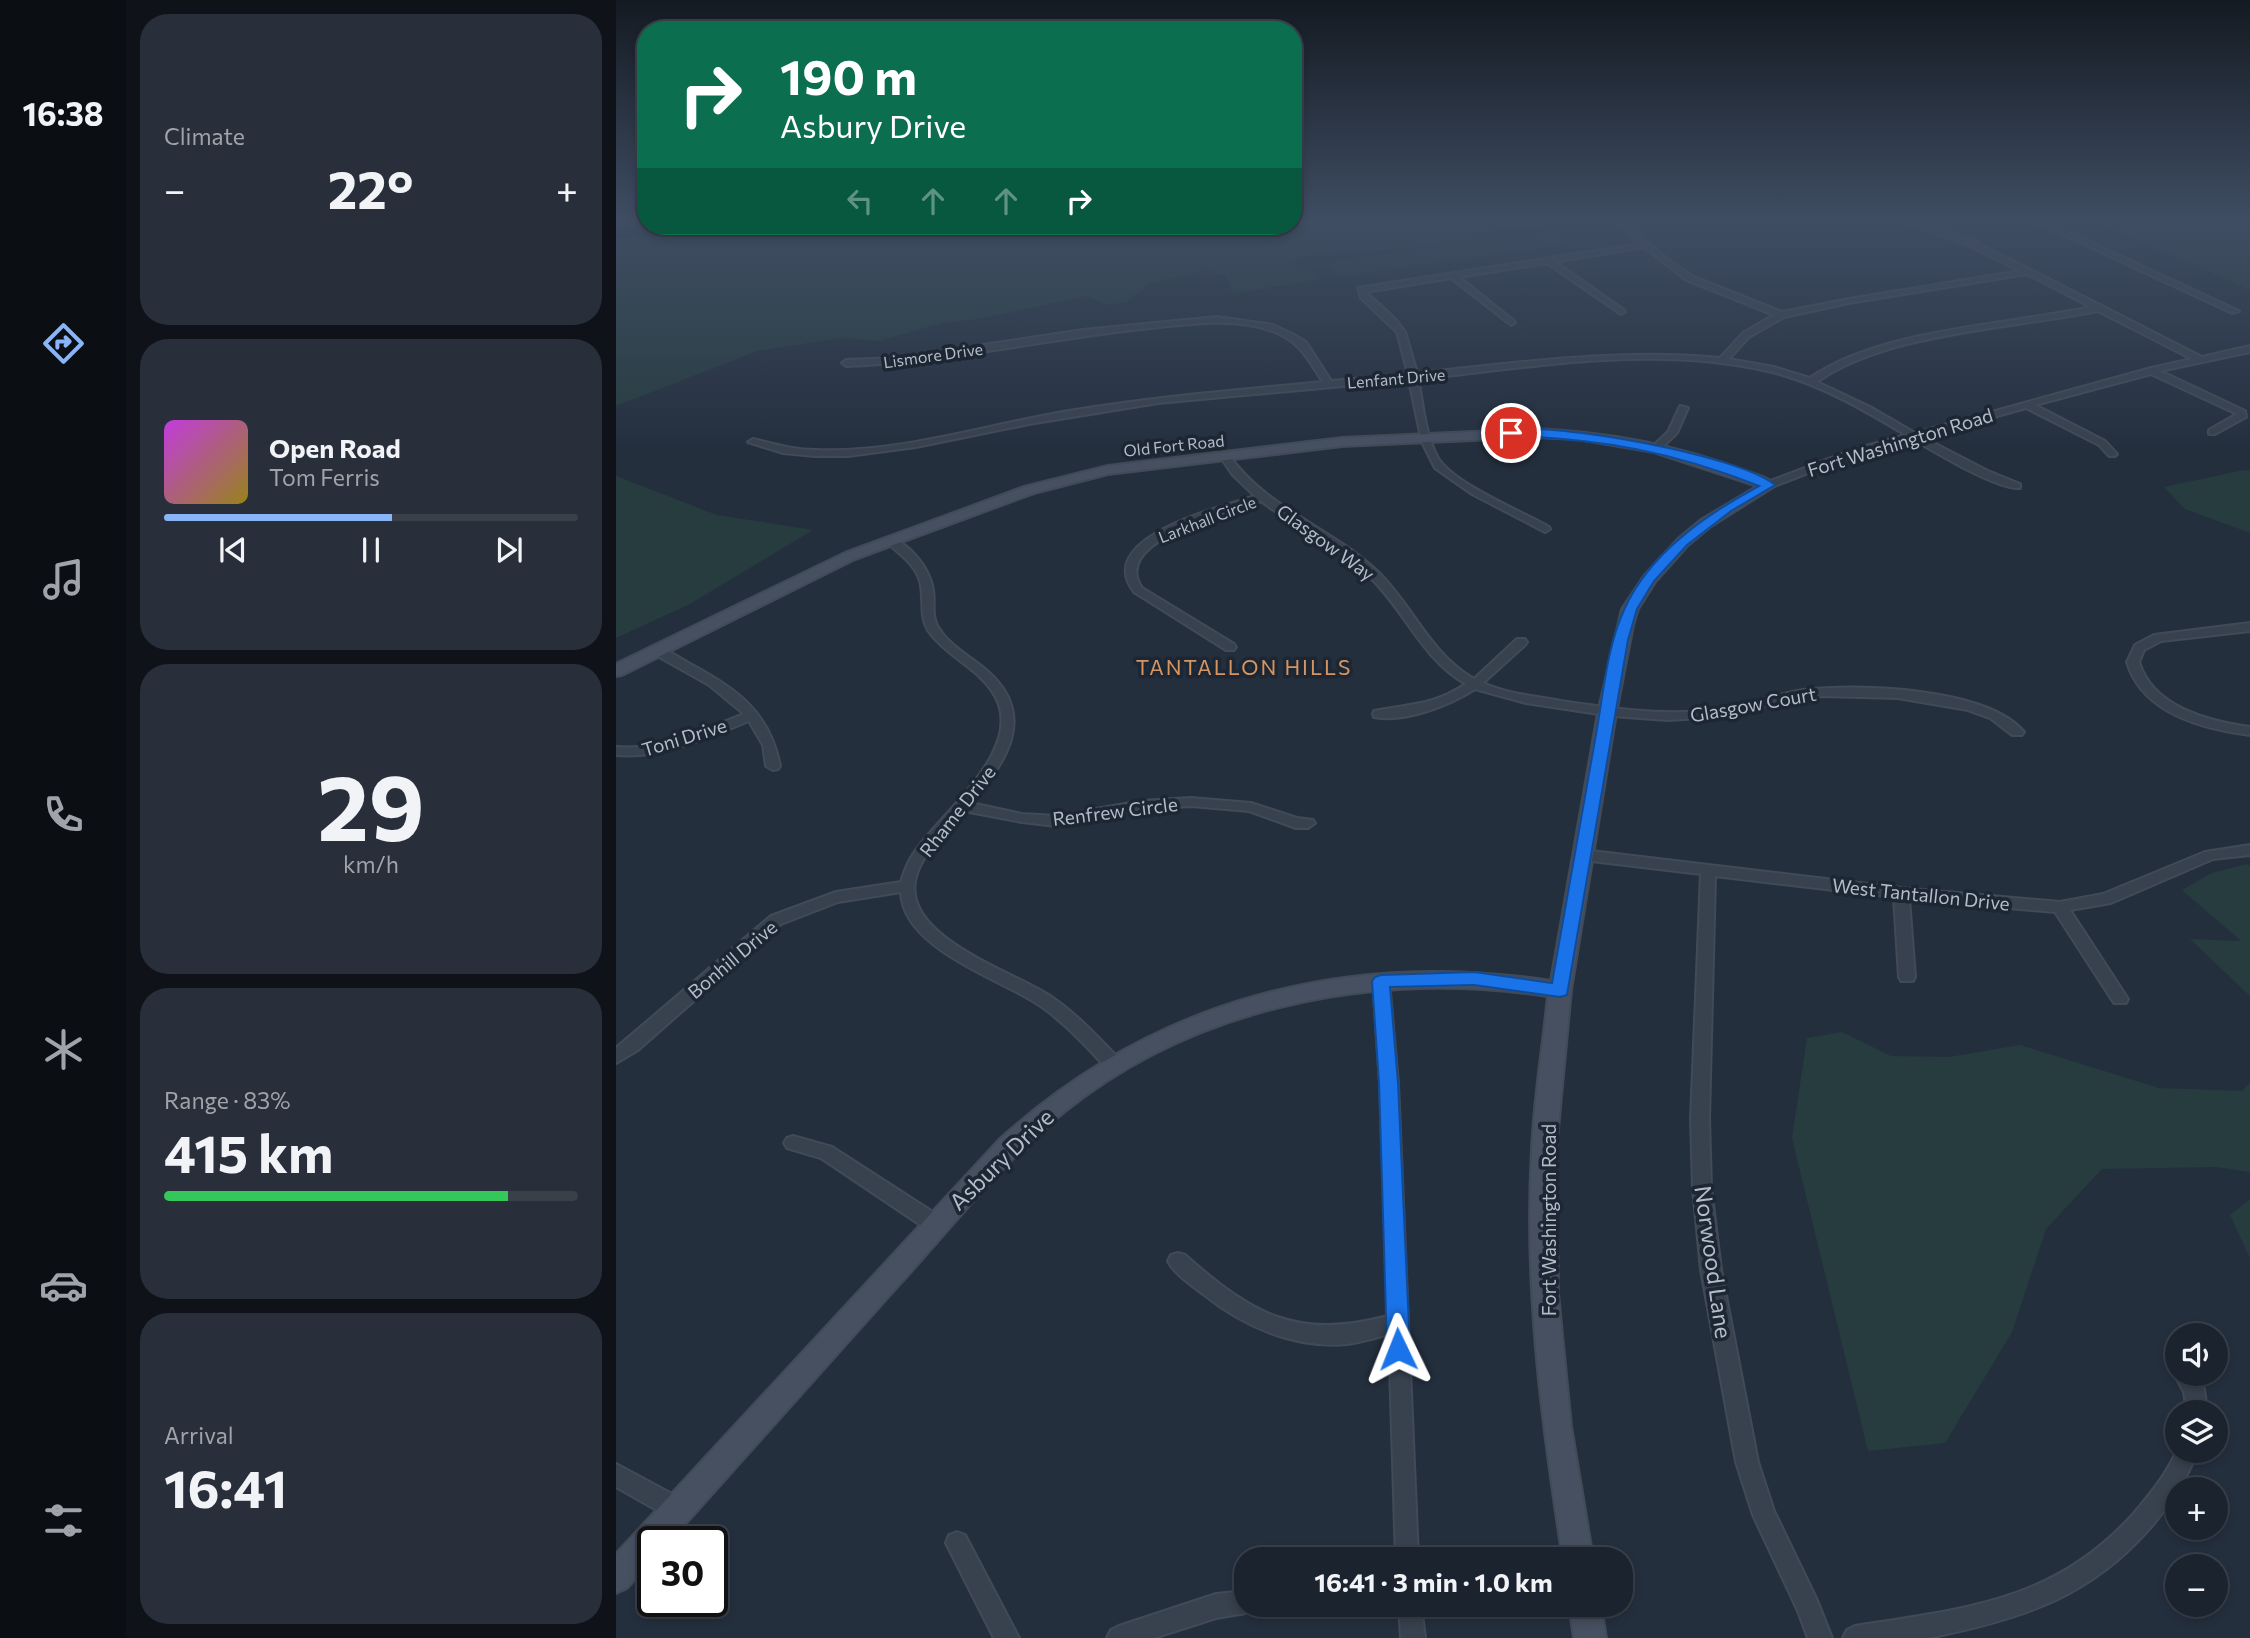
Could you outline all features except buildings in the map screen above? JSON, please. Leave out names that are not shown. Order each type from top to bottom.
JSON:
[{"type":"main road","name":"Old Fort Road","points":[[616,671],[794,582],[891,541],[1029,490],[1084,475],[1342,442],[1548,433],[1578,435],[1656,448],[1727,469],[1769,485]]},
{"type":"main road","name":"Fort Washington Road","points":[[1576,1547],[1557,1426],[1545,1294],[1544,1150],[1560,990],[1607,713],[1625,625],[1630,609],[1648,579],[1676,549],[1706,523],[1769,485]]},
{"type":"main road","name":"Asbury Drive","points":[[616,1577],[935,1224],[1033,1123],[1115,1066],[1186,1028],[1229,1013],[1317,990],[1381,981],[1474,978],[1560,990]]},
{"type":"main road","points":[[1587,1617],[1590,1638]]},
{"type":"street","points":[[1364,295],[1401,331],[1425,438],[1438,465],[1465,484],[1545,529]]},
{"type":"street","points":[[1477,295],[1511,323]]},
{"type":"street","points":[[1598,295],[1621,312]]},
{"type":"street","points":[[1732,295],[1781,315]]},
{"type":"street","points":[[1723,360],[1746,335],[1781,315],[1893,295]]},
{"type":"street","points":[[2075,295],[2199,359]]},
{"type":"street","points":[[2201,295],[2235,311]]},
{"type":"street","points":[[1812,381],[1830,369],[1881,350],[1956,333],[2100,308]]},
{"type":"street","name":"Lismore Drive","points":[[846,363],[895,361],[1083,332],[1217,319],[1273,328],[1303,344],[1328,383]]},
{"type":"street","name":"Fort Washington Road","points":[[1769,485],[1815,466],[1913,436],[2152,370],[2250,349]]},
{"type":"street","name":"Lenfant Drive","points":[[753,442],[771,449],[807,452],[879,449],[1102,408],[1328,383],[1665,356],[1723,360],[1812,381],[1854,401],[1984,475],[2016,486]]},
{"type":"street","points":[[2152,370],[2242,413],[2241,417],[2212,432]]},
{"type":"street","points":[[2027,405],[2102,443],[2112,454]]},
{"type":"street","points":[[1656,448],[1672,433],[1683,408]]},
{"type":"street","name":"Glasgow Way","points":[[1225,456],[1232,470],[1246,486],[1363,565],[1397,600],[1433,654],[1476,685],[1521,699],[1607,713]]},
{"type":"street","name":"Larkhall Circle","points":[[1230,647],[1138,590],[1131,579],[1132,568],[1139,551],[1156,538],[1263,497]]},
{"type":"street","name":"Rhame Drive","points":[[891,541],[911,556],[923,572],[928,587],[927,616],[934,630],[945,643],[996,685],[1006,706],[1008,728],[1003,749],[988,774],[924,850],[907,886]]},
{"type":"street","points":[[2250,627],[2158,638],[2139,648],[2133,662],[2140,680],[2168,705],[2210,724],[2250,731]]},
{"type":"street","points":[[1379,714],[1434,705],[1476,685],[1521,642]]},
{"type":"street","points":[[658,650],[728,692],[752,715],[764,734],[773,766]]},
{"type":"street","name":"Glasgow Court","points":[[1607,713],[1702,715],[1732,712],[1801,694],[1847,692],[1962,704],[1993,714],[2017,732]]},
{"type":"street","name":"Toni Drive","points":[[616,751],[641,752],[666,747],[752,715]]},
{"type":"street","name":"Renfrew Circle","points":[[962,806],[1023,818],[1056,821],[1142,805],[1191,802],[1251,807],[1288,820],[1308,823]]},
{"type":"street","name":"West Tantallon Drive","points":[[1583,855],[1901,893],[2060,907],[2106,899],[2210,855],[2250,850]]},
{"type":"street","name":"Norwood Lane","points":[[1708,869],[1699,1119],[1702,1188],[1711,1270],[1748,1462],[1764,1515],[1808,1606],[1819,1638]]},
{"type":"street","points":[[907,886],[910,908],[928,933],[1045,1001],[1091,1039],[1115,1066]]},
{"type":"street","name":"Bonhill Drive","points":[[616,1057],[776,920],[836,897],[907,886]]},
{"type":"street","points":[[1901,893],[1907,977]]},
{"type":"street","points":[[2060,907],[2120,999]]},
{"type":"street","points":[[1381,981],[1389,1083],[1406,1547]]},
{"type":"street","points":[[793,1143],[826,1152],[935,1224]]},
{"type":"street","points":[[1178,1261],[1238,1308],[1261,1322],[1283,1330],[1343,1335],[1397,1323]]},
{"type":"street","points":[[1855,1638],[1991,1614],[2071,1584],[2104,1560],[2137,1530],[2165,1492],[2181,1463]]},
{"type":"street","points":[[616,1475],[677,1509]]},
{"type":"street","points":[[957,1543],[1007,1638]]},
{"type":"street","points":[[1119,1638],[1216,1606],[1234,1604]]},
{"type":"street","points":[[1411,1617],[1413,1638]]},
{"type":"green space","points":[[616,295],[1135,295],[1127,302],[1107,305],[1087,296],[978,319],[942,323],[879,341],[840,338],[757,351],[616,406]]},
{"type":"green space","points":[[2250,471],[2250,533],[2185,509],[2164,487]]},
{"type":"green space","points":[[616,476],[717,515],[813,530],[690,604],[616,638]]},
{"type":"green space","points":[[2247,864],[2250,866],[2250,996],[2190,939],[2241,941],[2182,890],[2212,873]]},
{"type":"green space","points":[[1842,1032],[1891,1056],[1949,1057],[2020,1045],[2159,1088],[2242,1091],[2250,1083],[2250,1172],[2216,1167],[2102,1169],[2046,1229],[2012,1332],[1945,1443],[1868,1451],[1792,1138],[1807,1038]]},
{"type":"green space","points":[[2250,1199],[2250,1258],[2230,1215]]},
{"type":"district","name":"TANTALLON HILLS","points":[[1244,666]]},
{"type":"route","points":[[1398,1349],[1389,1083],[1381,981],[1474,978],[1560,990],[1607,713],[1630,609],[1648,579],[1683,542],[1726,508],[1769,485],[1727,469],[1656,448],[1578,435],[1511,433]]}]
